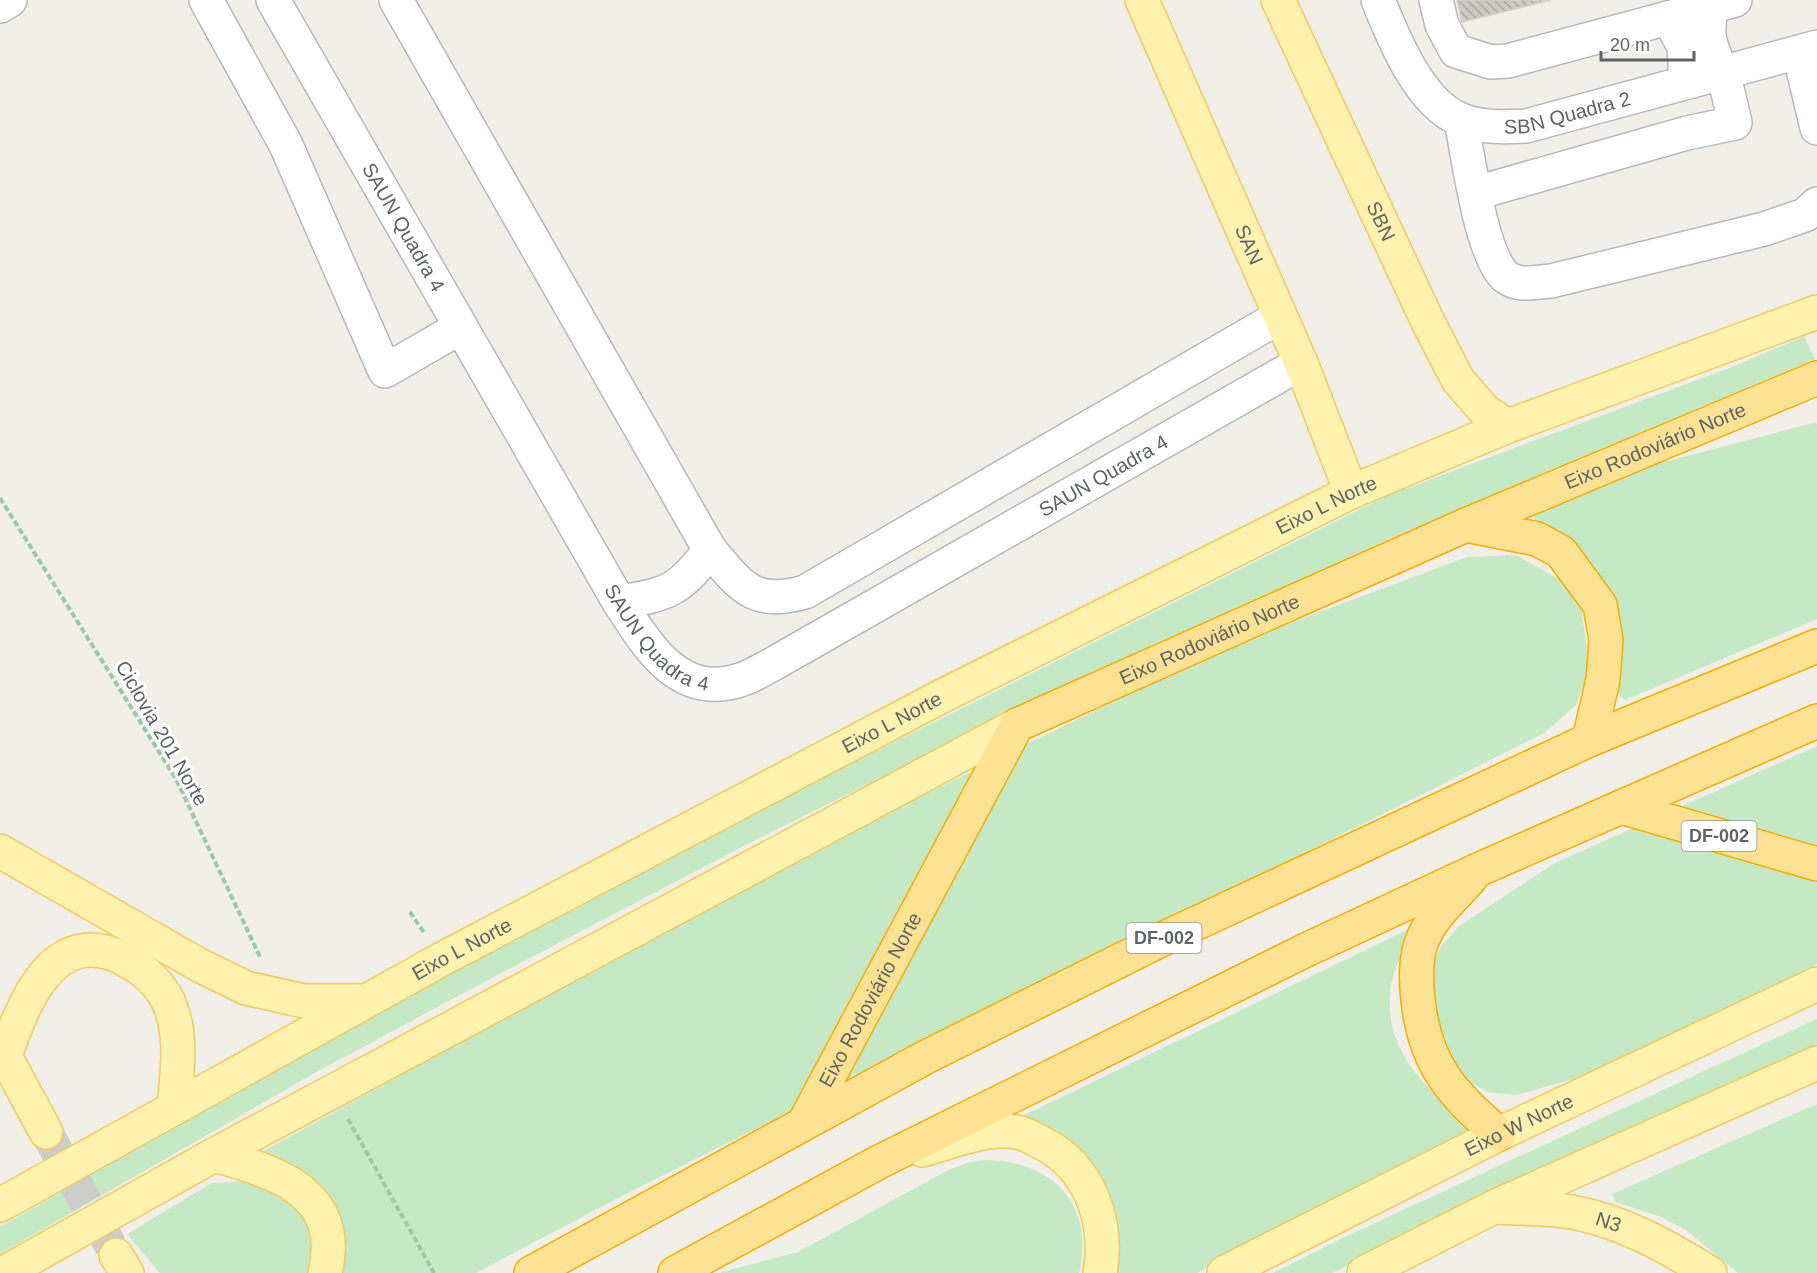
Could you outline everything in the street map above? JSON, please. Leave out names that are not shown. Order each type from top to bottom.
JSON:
[{"type":"highway","name":"Eixo Rodoviário Norte","points":[[804,1123],[1017,724],[1466,525],[1817,378]]},
{"type":"highway","points":[[1466,525],[1537,539],[1561,552],[1600,605],[1606,640],[1603,680],[1589,740]]},
{"type":"highway","name":"Eixo Rodoviário Norte","points":[[531,1273],[926,1057],[1169,936],[1589,740],[1817,646]]},
{"type":"highway","points":[[675,1273],[879,1161],[1306,950],[1480,869],[1817,721]]},
{"type":"highway","name":"DF-002","points":[[1621,807],[1817,864]]},
{"type":"highway","points":[[1480,869],[1436,917],[1422,941],[1416,974],[1421,1028],[1441,1074],[1463,1104],[1499,1134]]},
{"type":"main road","name":"SAN","points":[[1142,0],[1301,363],[1351,492]]},
{"type":"main road","name":"SBN","points":[[1278,0],[1428,322],[1458,380],[1485,411],[1508,426]]},
{"type":"main road","name":"Eixo L Norte","points":[[0,1205],[364,1001],[942,696],[1351,492],[1508,426],[1817,312]]},
{"type":"main road","points":[[4,1273],[214,1155],[1017,724]]},
{"type":"main road","points":[[0,851],[199,965],[246,988],[304,1001],[364,1001]]},
{"type":"main road","points":[[46,1132],[2,1052],[34,986],[50,967],[66,957],[87,951],[113,953],[140,967],[157,982],[169,1004],[178,1060],[174,1108]]},
{"type":"main road","name":"Eixo W Norte","points":[[1224,1273],[1499,1134],[1817,984]]},
{"type":"main road","points":[[1364,1273],[1494,1207],[1817,1063]]},
{"type":"main road","points":[[879,1161],[984,1133],[1021,1133],[1055,1150],[1076,1167],[1087,1186],[1099,1216],[1104,1251],[1100,1273]]},
{"type":"main road","points":[[214,1155],[256,1166],[287,1179],[308,1195],[321,1213],[327,1236],[328,1261],[325,1273]]},
{"type":"main road","name":"N3","points":[[1494,1207],[1570,1212],[1615,1223],[1662,1243],[1710,1273]]},
{"type":"street","points":[[0,6],[9,0]]},
{"type":"street","points":[[206,0],[286,145],[385,371],[461,327]]},
{"type":"street","name":"SAUN Quadra 4","points":[[273,0],[619,602],[652,652],[666,665],[692,681],[716,684],[740,681],[773,664],[1301,363]]},
{"type":"street","points":[[396,0],[710,550],[742,587],[761,596],[781,599],[805,592],[1279,317]]},
{"type":"street","name":"SBN Quadra 2","points":[[1378,0],[1401,55],[1430,97],[1461,120],[1495,127],[1526,126],[1808,49]]},
{"type":"street","points":[[1436,0],[1442,25],[1456,51],[1491,62],[1508,61],[1724,3]]},
{"type":"street","points":[[1476,192],[1687,133],[1735,123],[1722,73],[1708,44],[1707,27],[1724,3]]},
{"type":"street","points":[[1669,18],[1684,47],[1686,82]]},
{"type":"street","points":[[1808,49],[1817,128]]},
{"type":"street","points":[[1461,120],[1485,236],[1497,267],[1507,278],[1523,284],[1551,280],[1727,240],[1805,215],[1817,204]]},
{"type":"street","points":[[619,602],[658,596],[679,585],[693,573],[710,550]]},
{"type":"path","name":"Ciclovia 201 Norte","points":[[0,498],[176,779],[276,996]]},
{"type":"path","points":[[347,1117],[434,1273]]},
{"type":"green space","points":[[1804,336],[1815,359],[1393,537],[1039,700],[757,839],[311,1075],[0,1254],[0,1227],[235,1091],[501,945],[768,805],[1386,496],[1740,364]]},
{"type":"green space","points":[[1817,424],[1817,619],[1625,700],[1614,691],[1619,671],[1536,528],[1534,513],[1641,468]]},
{"type":"green space","points":[[1516,555],[1560,580],[1581,606],[1587,650],[1585,681],[1576,705],[1544,733],[620,1197],[476,1273],[335,1273],[336,1259],[258,1154],[741,888],[1141,688],[1293,622],[1467,557]]},
{"type":"green space","points":[[1817,746],[1817,964],[1664,1039],[1570,1080],[1516,1095],[1487,1092],[1467,1080],[1448,1060],[1427,979],[1441,946],[1458,927],[1555,863]]},
{"type":"green space","points":[[1415,926],[1392,981],[1390,1016],[1394,1033],[1400,1049],[1420,1078],[1455,1110],[1488,1129],[1197,1273],[1115,1273],[1118,1230],[1110,1205],[1006,1124]]},
{"type":"green space","points":[[1817,1019],[1817,1048],[1332,1273],[1273,1273],[1347,1236]]},
{"type":"green space","points":[[1817,1104],[1817,1273],[1738,1273],[1686,1230],[1661,1217],[1616,1202],[1612,1194]]},
{"type":"green space","points":[[987,1160],[1032,1169],[1050,1179],[1064,1192],[1075,1208],[1081,1227],[1082,1249],[1079,1273],[719,1273],[798,1252],[950,1169],[970,1162]]},
{"type":"green space","points":[[244,1181],[277,1195],[299,1212],[312,1237],[316,1273],[160,1273],[127,1234],[212,1183]]},
{"type":"building","points":[[1457,0],[1551,0],[1462,22]]},
{"type":"tunnel","points":[[46,1132],[116,1255]]}]
